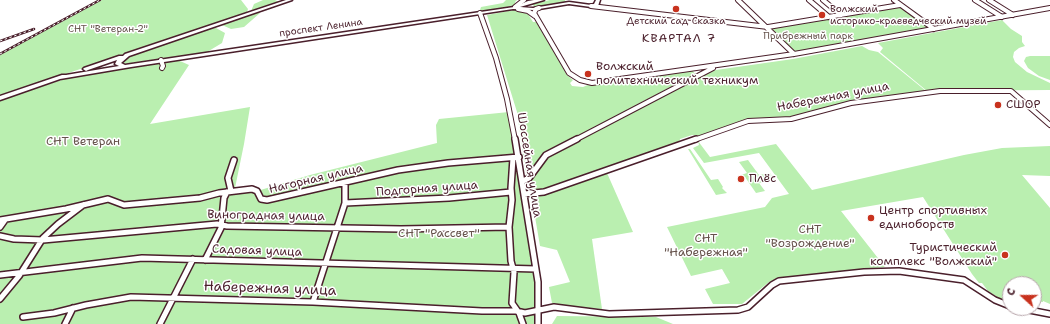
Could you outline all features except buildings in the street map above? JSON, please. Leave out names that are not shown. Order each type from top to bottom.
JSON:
[{"type":"main road","points":[[0,98],[104,66],[127,55],[290,0]]},
{"type":"main road","name":"проспект Ленина","points":[[513,8],[533,1],[542,0]]},
{"type":"main road","name":"проспект Ленина","points":[[104,66],[131,65],[513,8],[539,8],[575,2],[591,6],[598,2]]},
{"type":"main road","points":[[123,65],[118,64],[119,61],[127,55]]},
{"type":"main road","name":"проспект Ленина","points":[[61,78],[104,66],[131,65]]},
{"type":"street","points":[[513,8],[524,0]]},
{"type":"street","points":[[738,0],[794,54]]},
{"type":"street","points":[[809,0],[829,17]]},
{"type":"street","points":[[823,0],[842,15]]},
{"type":"street","points":[[894,0],[934,29]]},
{"type":"street","points":[[975,0],[1002,17]]},
{"type":"street","points":[[989,0],[1012,15]]},
{"type":"street","points":[[598,2],[770,27],[900,5]]},
{"type":"street","points":[[513,8],[530,12],[538,19]]},
{"type":"street","points":[[539,8],[536,9],[534,13],[569,73],[580,80],[592,83],[794,54],[1050,8]]},
{"type":"street","name":"Шоссейная улица","points":[[480,13],[496,58],[508,99],[516,158],[523,181],[538,282],[538,324]]},
{"type":"street","points":[[161,60],[163,66],[162,68]]},
{"type":"street","points":[[523,181],[528,179],[546,155],[718,66]]},
{"type":"street","points":[[692,69],[699,72],[698,76]]},
{"type":"street","name":"Набережная улица","points":[[524,194],[544,192],[748,121],[791,119],[851,103],[884,98],[940,91],[1011,91],[1050,125]]},
{"type":"street","points":[[516,158],[511,192],[512,200],[509,227],[511,261],[514,269],[512,303],[523,324]]},
{"type":"street","name":"Нагорная улица","points":[[2,220],[36,215],[108,199],[120,204],[157,202],[200,198],[229,191],[256,190],[259,192],[261,199],[267,200],[398,170],[436,164],[516,158]]},
{"type":"street","points":[[205,260],[218,235],[221,224],[224,198],[229,191],[228,178],[234,160]]},
{"type":"street","points":[[313,302],[345,203],[345,183]]},
{"type":"street","name":"Подгорная улица","points":[[345,203],[449,198],[511,192]]},
{"type":"street","points":[[0,299],[22,273],[42,240],[58,224],[83,205]]},
{"type":"street","points":[[0,227],[2,220]]},
{"type":"street","name":"Виноградная улица","points":[[0,236],[14,239],[42,240],[221,224],[227,226],[401,229],[509,227]]},
{"type":"street","points":[[160,324],[193,259]]},
{"type":"street","name":"Садовая улица","points":[[0,275],[127,260],[193,259],[536,269]]},
{"type":"street","points":[[538,309],[554,308],[609,314],[738,310],[748,307],[772,285],[787,280],[864,272],[899,271],[964,280],[995,300],[1002,303]]},
{"type":"street","name":"Набережная улица","points":[[23,317],[54,313],[124,297],[173,297],[313,302],[482,311],[533,312],[538,309]]},
{"type":"street","points":[[65,324],[73,308]]},
{"type":"green space","name":"СНТ \"Ветеран-2\"","points":[[102,0],[241,0],[248,9],[247,12],[238,16],[0,96],[0,55]]},
{"type":"green space","points":[[263,0],[275,0],[279,2],[251,11],[254,4]]},
{"type":"green space","points":[[506,0],[517,0],[515,2],[516,5],[485,11],[480,10],[481,7],[503,3]]},
{"type":"green space","points":[[550,0],[565,0],[566,3],[535,7],[532,4]]},
{"type":"green space","name":"Прибрежный парк","points":[[900,6],[931,28],[797,53],[792,52],[770,29],[827,18],[830,21],[847,17],[845,15]]},
{"type":"green space","points":[[514,10],[528,14],[533,22],[537,22],[567,75],[573,80],[570,83],[572,86],[583,87],[590,84],[692,70],[695,74],[544,154],[529,175],[526,175],[517,112],[487,15]]},
{"type":"green space","points":[[258,12],[260,13],[244,27],[231,29],[222,25]]},
{"type":"green space","points":[[1002,20],[1011,29],[1022,36],[1022,42],[1025,46],[1014,52],[1013,57],[1015,62],[1027,72],[1050,83],[1050,90],[927,91],[880,52],[883,48],[878,43]]},
{"type":"green space","points":[[210,28],[216,28],[225,33],[222,43],[207,52],[124,64],[120,61],[126,57]]},
{"type":"green space","points":[[862,46],[869,50],[878,52],[926,91],[896,95],[791,118],[750,119],[699,136],[692,135],[680,139],[679,143],[538,192],[530,191],[528,188],[529,184],[546,158],[709,71],[793,59]]},
{"type":"green space","points":[[1050,56],[1050,80],[1039,76],[1028,68],[1024,61],[1026,57]]},
{"type":"green space","name":"СНТ \"Рассвет\"","points":[[168,61],[180,61],[189,65],[150,124],[250,107],[234,193],[254,192],[310,175],[437,143],[436,125],[439,119],[509,112],[537,292],[536,324],[0,324],[0,100],[71,77]]},
{"type":"green space","points":[[698,141],[710,157],[776,144],[812,190],[964,155],[1002,148],[1050,146],[1050,176],[1022,175],[1050,208],[1050,304],[1042,302],[1042,276],[1002,276],[1002,300],[988,291],[972,274],[923,197],[841,211],[885,267],[781,278],[769,282],[742,304],[713,304],[705,289],[730,283],[722,269],[691,276],[667,227],[765,207],[772,198],[789,194],[759,153],[704,163],[693,148],[699,145]]},
{"type":"green space","points":[[688,149],[690,149],[711,180],[718,179],[723,187],[722,188],[727,193],[716,195]]},
{"type":"green space","points":[[748,160],[759,175],[770,173],[775,180],[759,183],[765,191],[756,193],[745,177],[742,177],[741,175],[747,173],[739,162]]},
{"type":"green space","points":[[607,173],[633,232],[592,239],[602,309],[574,307],[552,303],[549,287],[570,282],[557,250],[540,246],[532,199]]},
{"type":"green space","points":[[557,316],[656,317],[673,324],[552,324]]},
{"type":"railway","points":[[0,54],[100,0]]},
{"type":"railway","points":[[0,41],[34,29]]},
{"type":"place","name":"Детский сад Сказка","points":[[676,9]]},
{"type":"place","name":"Волжский историко-краеведческий музей","points":[[822,15]]},
{"type":"place","name":"Волжский политехнический техникум","points":[[588,74]]},
{"type":"place","name":"СШОР","points":[[998,105]]},
{"type":"place","name":"Плёс","points":[[741,179]]},
{"type":"place","name":"Центр спортивных единоборств","points":[[871,218]]},
{"type":"place","name":"Туристический комплекс \"Волжский\"","points":[[1005,255]]},
{"type":"district","name":"КВАРТАЛ 7","points":[[679,39]]},
{"type":"park label","name":"СНТ Ветеран","points":[[83,142]]},
{"type":"park label","name":"СНТ \"Возрождение\"","points":[[810,237]]},
{"type":"park label","name":"СНТ \"Набережная\"","points":[[706,246]]}]
